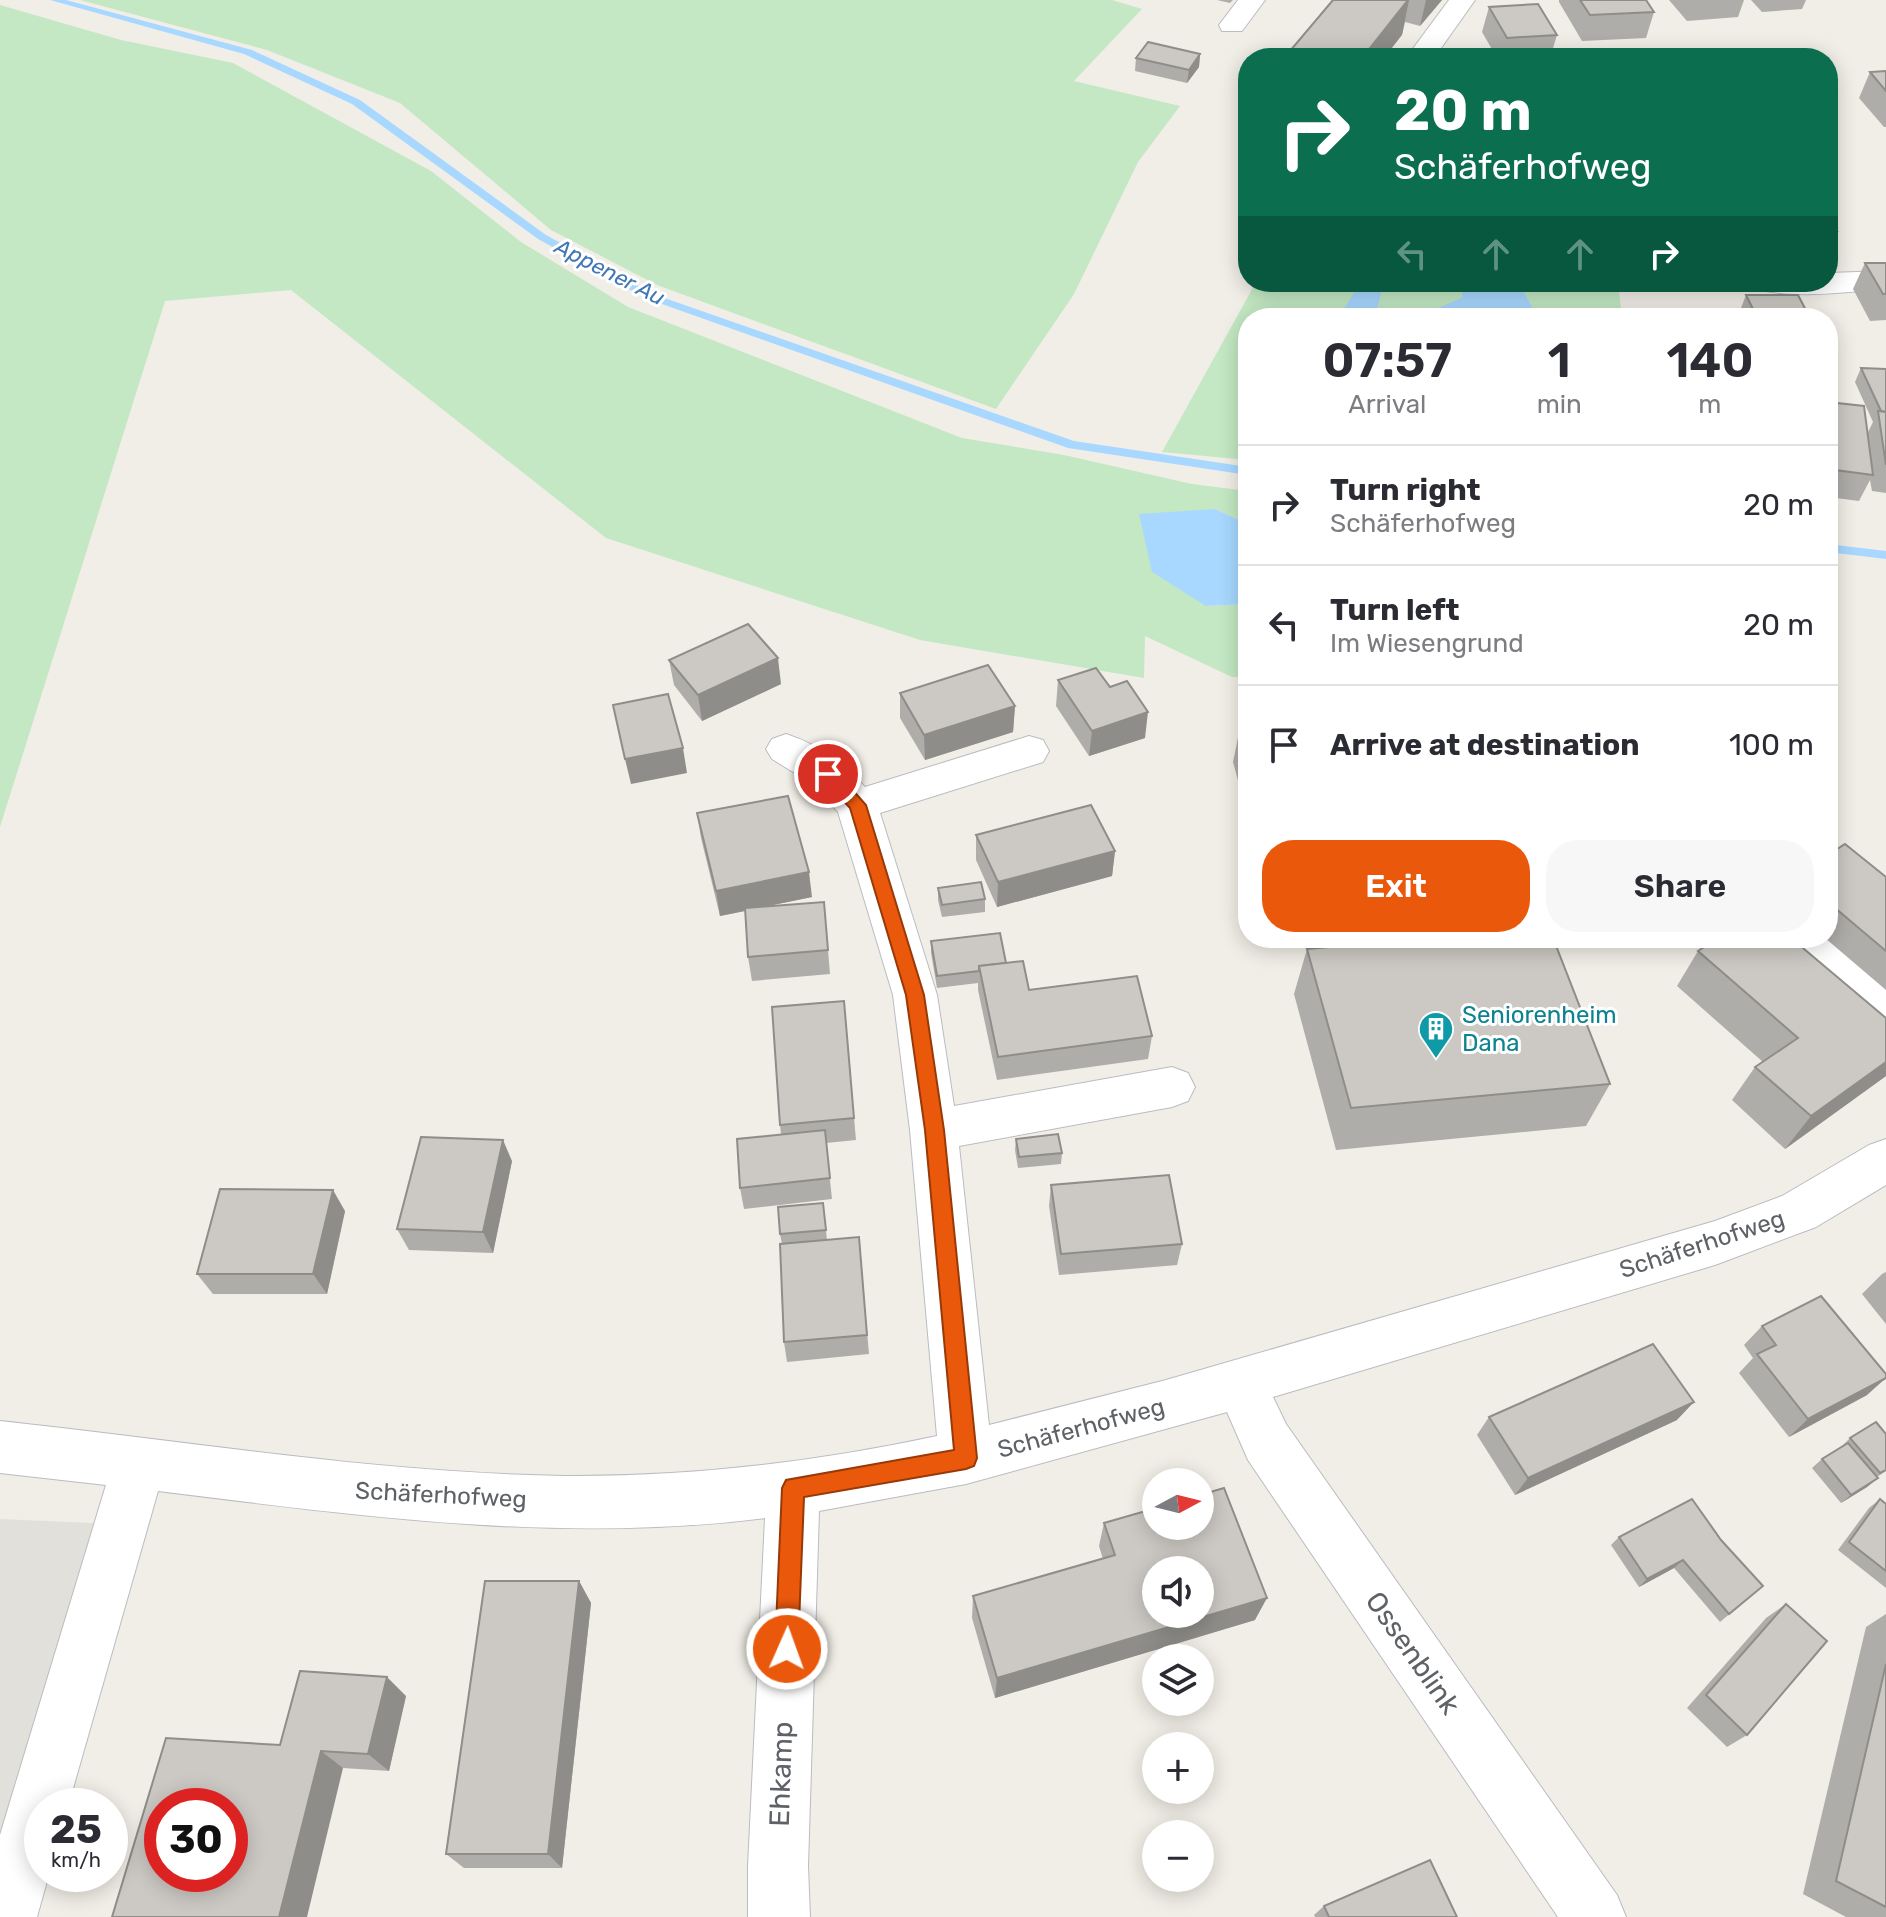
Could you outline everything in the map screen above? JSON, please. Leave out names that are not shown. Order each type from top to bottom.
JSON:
[{"type":"street","points":[[1232,25],[1252,0]]},
{"type":"street","points":[[1427,48],[1462,0]]},
{"type":"street","points":[[1838,282],[1886,280]]},
{"type":"street","points":[[786,749],[828,774],[857,805],[915,995],[934,1130],[966,1458]]},
{"type":"street","points":[[857,805],[1029,751]]},
{"type":"street","points":[[1812,948],[1886,1013]]},
{"type":"street","points":[[934,1130],[1172,1087]]},
{"type":"street","name":"Schäferhofweg","points":[[0,1447],[140,1461],[365,1492],[484,1500],[648,1501],[793,1488],[966,1458],[1240,1383],[1715,1243],[1799,1212],[1886,1160]]},
{"type":"street","name":"Ossenblink","points":[[1240,1383],[1267,1442],[1595,1917]]},
{"type":"street","points":[[6,1917],[140,1461]]},
{"type":"street","name":"Ehkamp","points":[[779,1917],[778,1866],[793,1488]]},
{"type":"shaded area","points":[[0,1519],[116,1524],[37,1788],[24,1788],[24,1831],[0,1911]]},
{"type":"green space","points":[[80,0],[1112,0],[1142,9],[1074,81],[1180,106],[1138,162],[1074,294],[996,409],[657,285],[551,230],[400,103],[267,50]]},
{"type":"green space","points":[[0,5],[121,40],[233,63],[431,171],[521,242],[628,307],[962,438],[1064,455],[1192,484],[1238,490],[1238,519],[1215,509],[1206,606],[1238,604],[1238,677],[1232,677],[1145,636],[1144,678],[920,640],[606,538],[291,290],[165,301],[0,827]]},
{"type":"green space","points":[[1250,292],[1373,292],[1346,308],[1242,308]]},
{"type":"green space","points":[[1382,292],[1462,292],[1464,297],[1440,308],[1378,308]]},
{"type":"green space","points":[[1524,292],[1619,292],[1621,308],[1532,308]]},
{"type":"green space","points":[[1238,315],[1238,459],[1162,452]]},
{"type":"water","points":[[1354,292],[1382,292],[1378,308],[1345,308]]},
{"type":"water","points":[[1462,292],[1524,292],[1532,306],[1439,308],[1463,297]]},
{"type":"water","points":[[1215,509],[1238,519],[1238,604],[1206,606],[1152,572],[1139,514]]},
{"type":"building","points":[[1333,0],[1408,0],[1370,48],[1292,48]]},
{"type":"building","points":[[1580,0],[1646,0],[1654,12],[1590,15]]},
{"type":"building","points":[[1538,4],[1557,35],[1507,38],[1489,7]]},
{"type":"building","points":[[1148,42],[1200,54],[1189,70],[1136,58]]},
{"type":"building","points":[[1886,71],[1886,91],[1870,72]]},
{"type":"building","points":[[1865,263],[1886,263],[1886,294],[1883,294]]},
{"type":"building","points":[[1746,295],[1798,295],[1805,308],[1752,308]]},
{"type":"building","points":[[1861,368],[1886,369],[1886,412],[1881,411]]},
{"type":"building","points":[[1838,403],[1864,406],[1873,475],[1838,470]]},
{"type":"building","points":[[1878,411],[1886,412],[1886,465]]},
{"type":"building","points":[[748,624],[778,658],[698,695],[669,660]]},
{"type":"building","points":[[988,665],[1015,706],[924,735],[900,693]]},
{"type":"building","points":[[1096,668],[1110,687],[1127,681],[1148,712],[1092,731],[1058,680]]},
{"type":"building","points":[[668,694],[683,748],[625,759],[613,705]]},
{"type":"building","points":[[788,796],[809,872],[716,891],[697,813]]},
{"type":"building","points":[[1091,805],[1115,851],[998,882],[976,835]]},
{"type":"building","points":[[1845,844],[1886,877],[1886,951],[1838,910],[1838,849]]},
{"type":"building","points":[[981,882],[985,899],[942,905],[938,888]]},
{"type":"building","points":[[824,902],[828,950],[748,957],[745,908]]},
{"type":"building","points":[[1000,933],[1006,963],[979,966],[979,971],[937,976],[931,941]]},
{"type":"building","name":"Seniorenheim Dana","points":[[1557,948],[1610,1084],[1351,1108],[1307,949]]},
{"type":"building","points":[[1703,948],[1803,948],[1886,1018],[1886,1062],[1811,1116],[1755,1067],[1798,1038],[1698,951]]},
{"type":"building","points":[[1023,961],[1029,990],[1137,976],[1152,1036],[998,1057],[979,966]]},
{"type":"building","points":[[844,1001],[854,1118],[780,1125],[772,1007]]},
{"type":"building","points":[[825,1130],[830,1178],[740,1188],[737,1139]]},
{"type":"building","points":[[1058,1134],[1062,1153],[1019,1157],[1016,1139]]},
{"type":"building","points":[[421,1137],[503,1140],[483,1232],[397,1229]]},
{"type":"building","points":[[1169,1175],[1182,1244],[1061,1254],[1051,1185]]},
{"type":"building","points":[[220,1189],[333,1190],[313,1274],[197,1274]]},
{"type":"building","points":[[823,1203],[826,1230],[780,1234],[778,1207]]},
{"type":"building","points":[[859,1237],[867,1335],[784,1342],[780,1244]]},
{"type":"building","points":[[1821,1296],[1886,1374],[1886,1378],[1808,1419],[1757,1354],[1776,1345],[1762,1326]]},
{"type":"building","points":[[1653,1344],[1694,1402],[1528,1478],[1489,1417]]},
{"type":"building","points":[[1876,1422],[1886,1434],[1886,1470],[1880,1473],[1850,1438]]},
{"type":"building","points":[[1848,1443],[1878,1478],[1851,1495],[1822,1459]]},
{"type":"building","points":[[1224,1488],[1267,1598],[1214,1614],[1214,1556],[1142,1556],[1142,1628],[1166,1628],[997,1678],[973,1596],[1115,1555],[1104,1523],[1142,1512],[1142,1540],[1214,1540],[1214,1491]]},
{"type":"building","points":[[1692,1499],[1721,1540],[1763,1586],[1729,1614],[1683,1560],[1647,1579],[1619,1537]]},
{"type":"building","points":[[1880,1499],[1886,1504],[1886,1571],[1849,1542]]},
{"type":"building","points":[[485,1581],[579,1581],[548,1854],[446,1854]]},
{"type":"building","points":[[1786,1604],[1827,1641],[1747,1735],[1706,1695]]},
{"type":"building","points":[[1886,1664],[1886,1907],[1836,1881]]},
{"type":"building","points":[[300,1671],[387,1677],[368,1754],[321,1751],[279,1917],[112,1917],[120,1892],[128,1892],[128,1864],[144,1811],[144,1892],[248,1892],[248,1788],[151,1788],[166,1738],[280,1745]]},
{"type":"building","points":[[1430,1860],[1457,1917],[1329,1917],[1324,1906]]},
{"type":"waterway","name":"Appener Au","points":[[55,0],[248,52],[356,102],[542,237],[649,296],[1072,445],[1238,470]]},
{"type":"waterway","name":"Appener Au","points":[[1838,549],[1886,555]]},
{"type":"place","name":"Seniorenheim Dana","points":[[1436,1060]]},
{"type":"route","points":[[787,1649],[793,1488],[873,1477],[966,1458],[934,1130],[915,995],[857,805],[828,774]]}]
